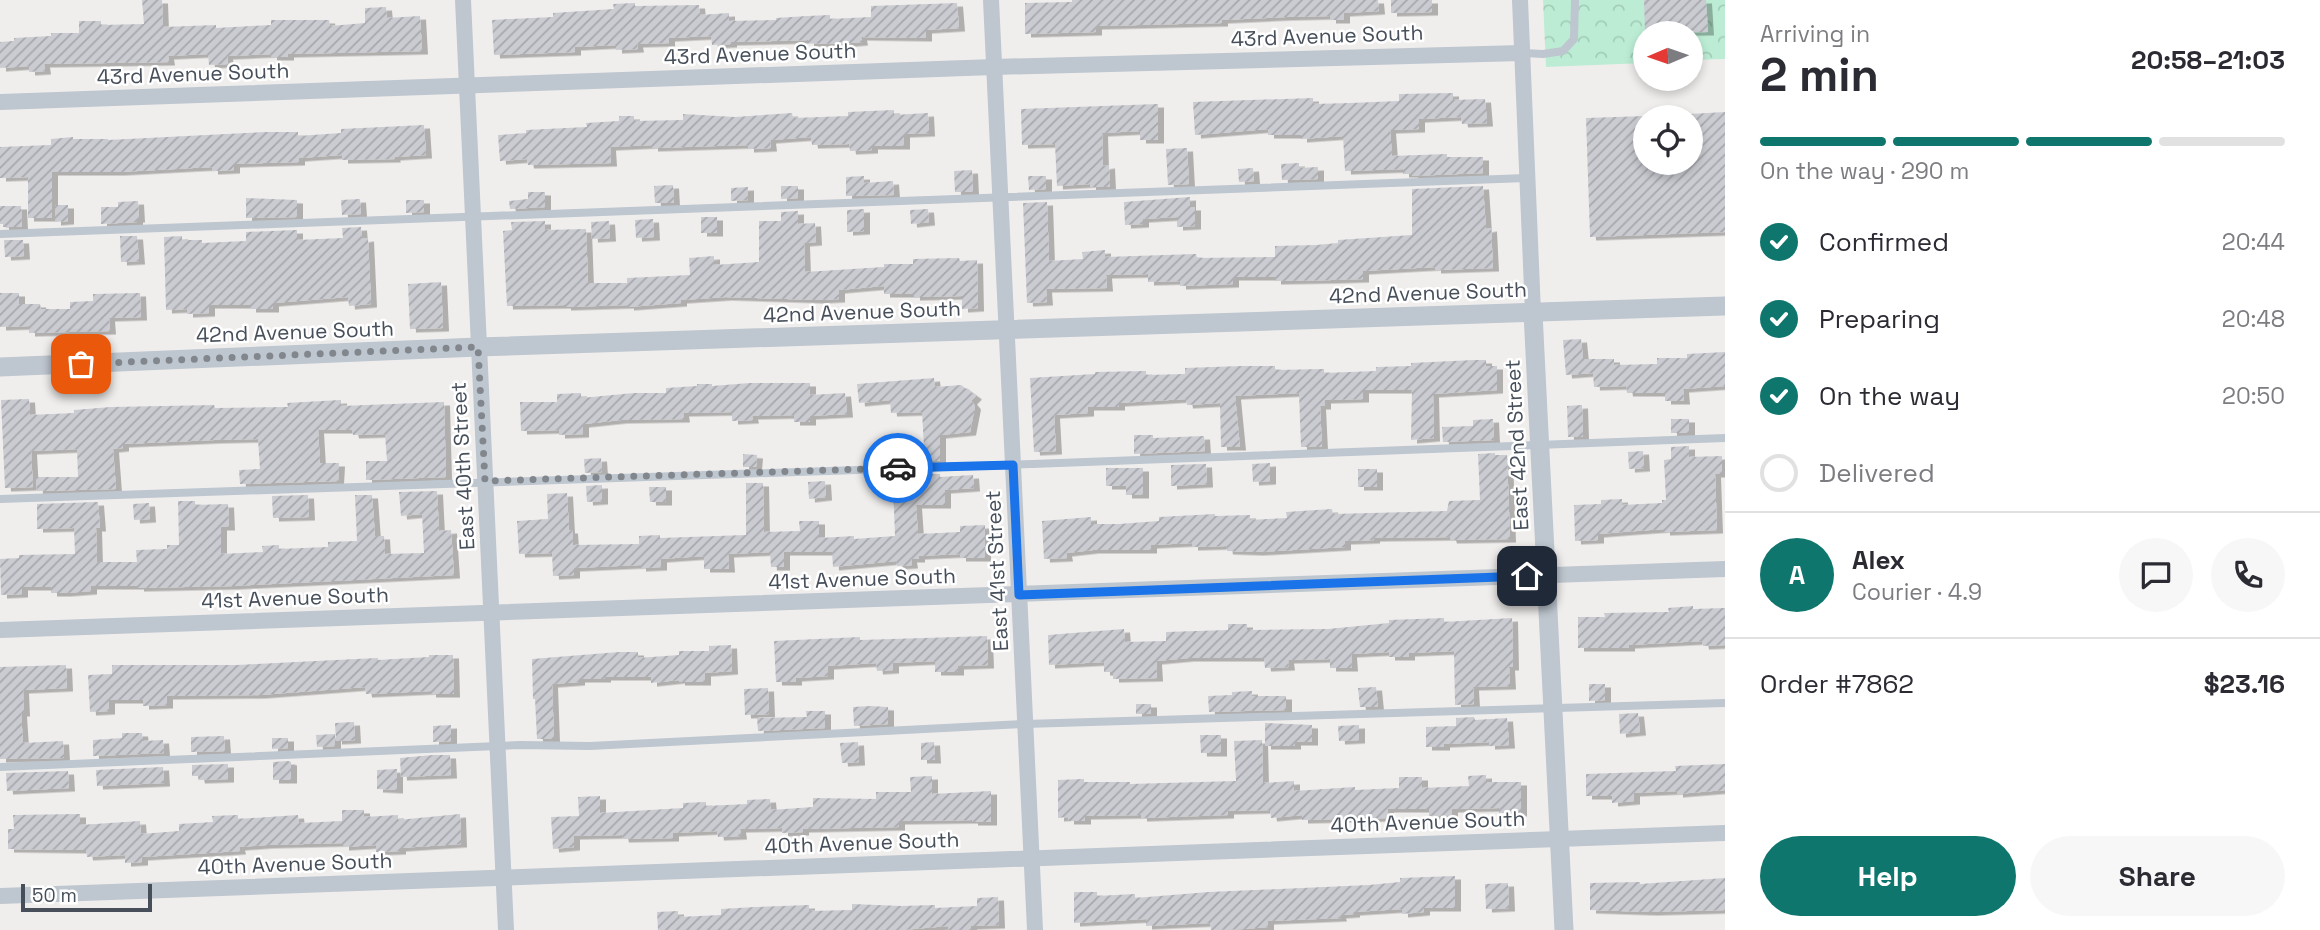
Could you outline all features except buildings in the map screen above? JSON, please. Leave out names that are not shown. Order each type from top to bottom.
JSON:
[{"type":"street","name":"East 40th Street","points":[[463,0],[506,930]]},
{"type":"street","name":"East 41st Street","points":[[992,0],[1035,930]]},
{"type":"street","name":"East 42nd Street","points":[[1520,0],[1532,313],[1564,930]]},
{"type":"street","name":"43rd Avenue South","points":[[0,102],[994,67],[1522,53]]},
{"type":"street","name":"42nd Avenue South","points":[[0,367],[478,347],[1725,306]]},
{"type":"street","name":"41st Avenue South","points":[[0,630],[1725,569]]},
{"type":"street","name":"40th Avenue South","points":[[0,896],[1725,833]]},
{"type":"lane","points":[[1522,53],[1563,51],[1574,38],[1575,0]]},
{"type":"lane","points":[[0,233],[1528,178]]},
{"type":"lane","points":[[0,499],[1725,438]]},
{"type":"lane","points":[[0,767],[497,746],[590,746],[1025,724],[1725,703]]},
{"type":"green space","points":[[1543,0],[1725,0],[1725,59],[1703,60],[1703,21],[1633,21],[1633,63],[1546,67]]},
{"type":"way so far","points":[[81,364],[478,347],[485,481],[898,468]]},
{"type":"route","points":[[898,468],[1013,465],[1019,595],[1527,576]]}]
